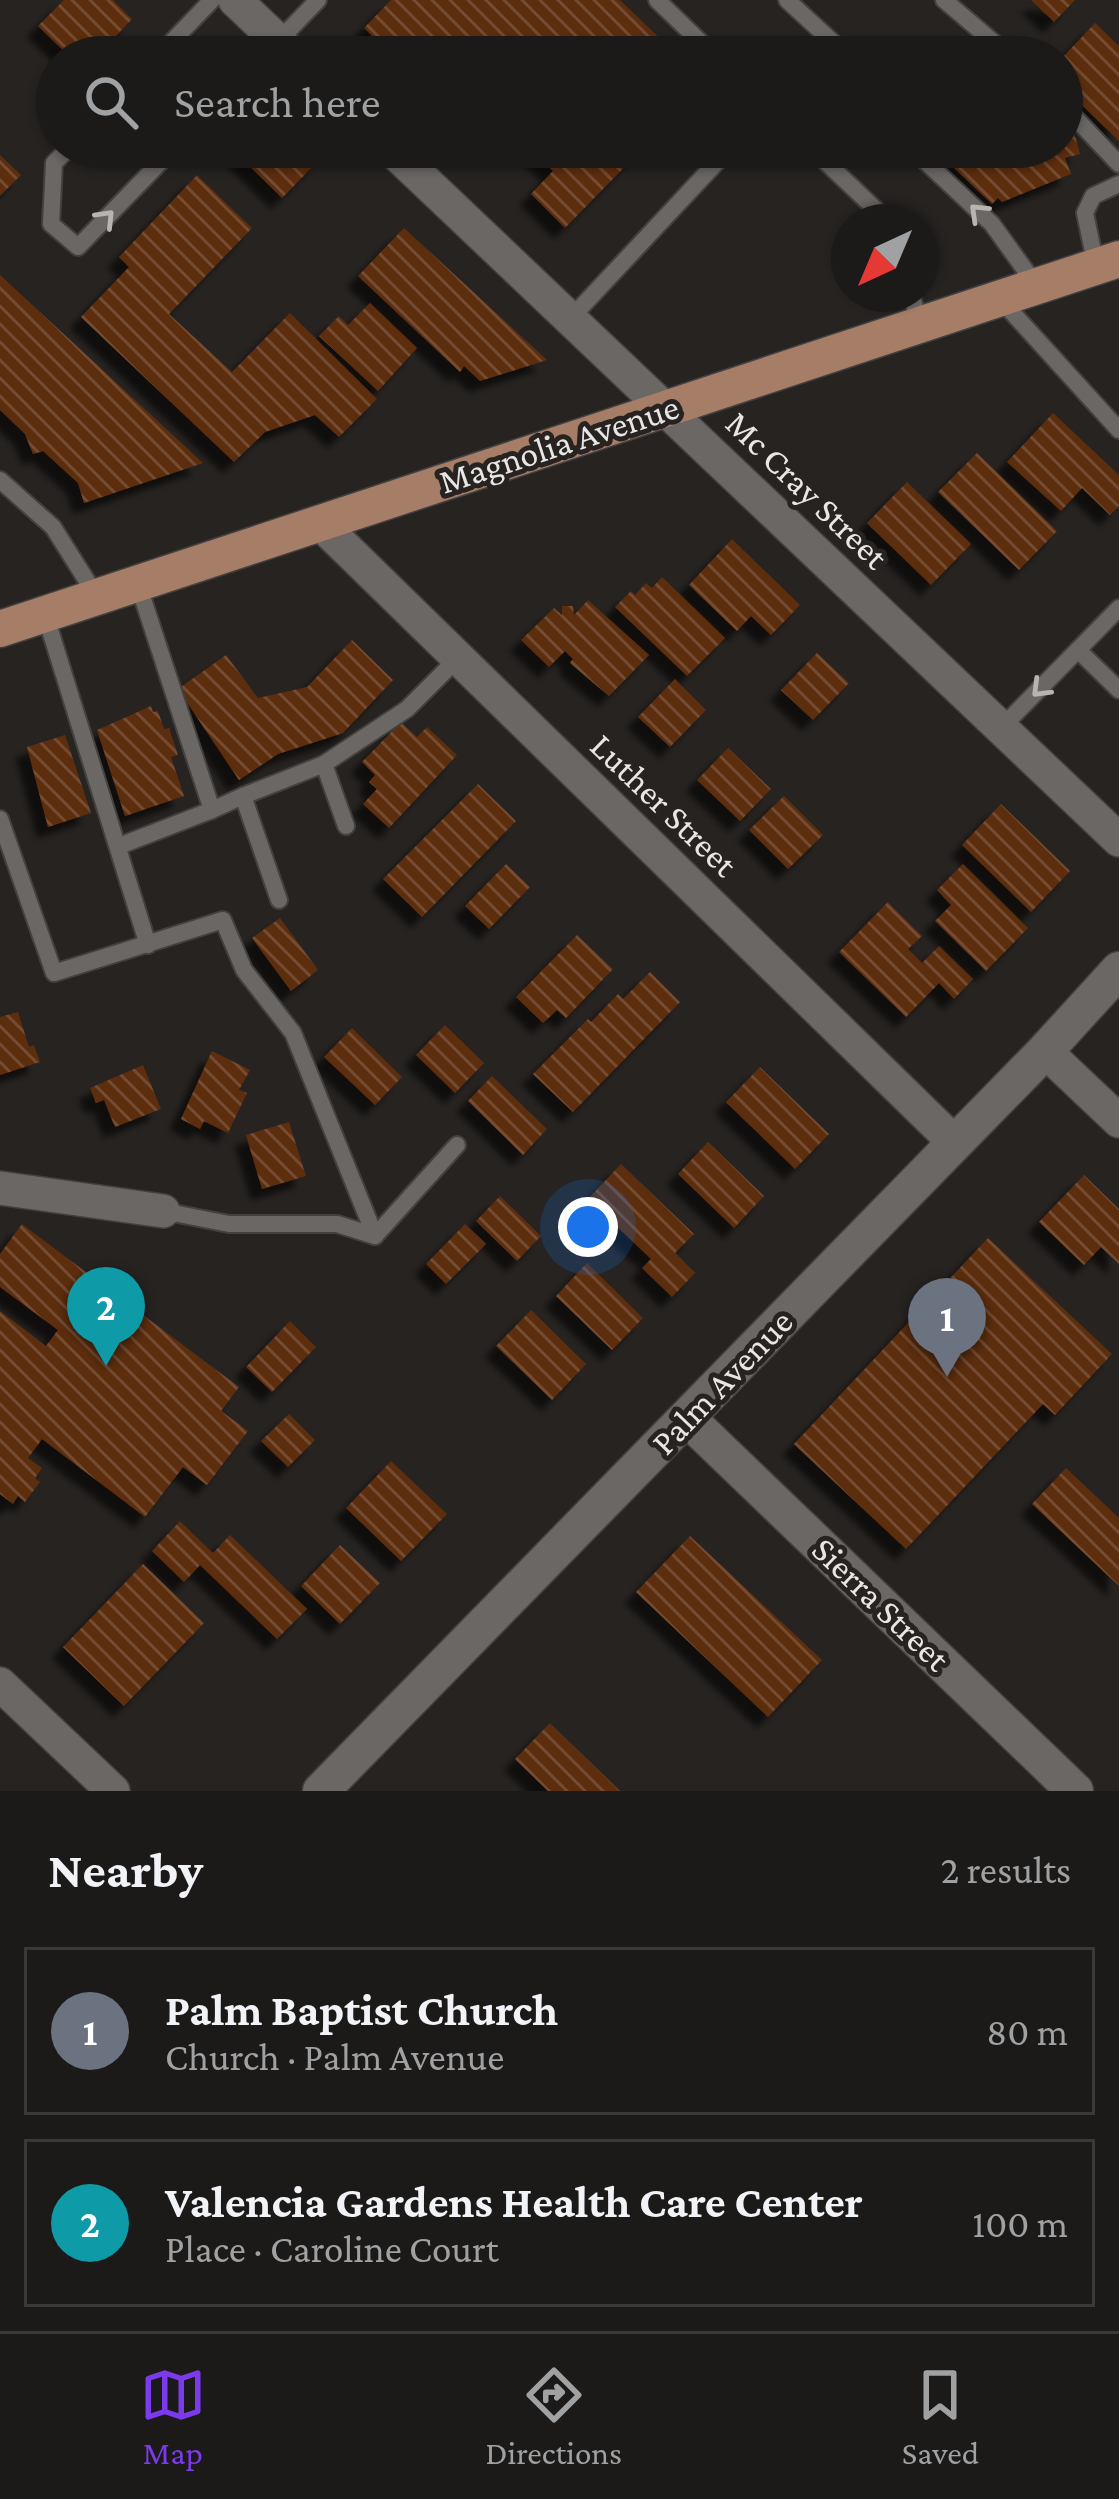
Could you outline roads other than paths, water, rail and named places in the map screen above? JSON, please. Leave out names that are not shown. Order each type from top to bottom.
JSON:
[{"type":"main road","name":"Magnolia Avenue","points":[[939,306],[999,298],[1107,262]]},
{"type":"main road","name":"Magnolia Avenue","points":[[0,629],[664,409],[908,312]]},
{"type":"street","points":[[235,0],[265,36]]},
{"type":"street","name":"Mc Cray Street","points":[[411,168],[1119,840]]},
{"type":"street","name":"Luther Street","points":[[320,523],[954,1142]]},
{"type":"street","name":"Palm Avenue","points":[[321,1791],[1045,1052],[1119,970]]},
{"type":"street","points":[[1045,1052],[1119,1121]]},
{"type":"street","points":[[0,1188],[163,1211]]},
{"type":"street","name":"Sierra Street","points":[[687,1418],[1075,1791]]},
{"type":"street","points":[[0,1684],[112,1791]]},
{"type":"lane","points":[[177,36],[212,0]]},
{"type":"lane","points":[[290,36],[318,0]]},
{"type":"lane","points":[[657,0],[694,36]]},
{"type":"lane","points":[[944,0],[986,36]]},
{"type":"lane","points":[[791,1],[827,36]]},
{"type":"lane","points":[[1083,126],[1119,164]]},
{"type":"lane","points":[[54,168],[51,224],[78,247],[155,168]]},
{"type":"lane","points":[[570,319],[711,168]]},
{"type":"lane","points":[[832,168],[870,204]]},
{"type":"lane","points":[[932,168],[992,224],[1036,286]]},
{"type":"lane","points":[[1107,262],[1085,213],[1093,196],[1119,184]]},
{"type":"lane","points":[[999,298],[1119,430]]},
{"type":"lane","points":[[0,480],[53,527],[97,597]]},
{"type":"lane","points":[[137,583],[212,809]]},
{"type":"lane","points":[[1001,728],[1119,608]]},
{"type":"lane","points":[[45,613],[148,945]]},
{"type":"lane","points":[[1078,650],[1119,690]]},
{"type":"lane","points":[[119,846],[324,764],[407,710],[458,658]]},
{"type":"lane","points":[[324,764],[346,826]]},
{"type":"lane","points":[[243,796],[279,900]]},
{"type":"lane","points":[[0,819],[53,973],[223,920],[244,970],[293,1033],[375,1236]]},
{"type":"lane","points":[[375,1236],[457,1145]]},
{"type":"lane","points":[[163,1211],[229,1224],[337,1224],[375,1236]]},
{"type":"place","name":"Valencia Gardens Health Care Center","points":[[106,1366]]},
{"type":"place","name":"Palm Baptist Church","points":[[947,1377]]}]
